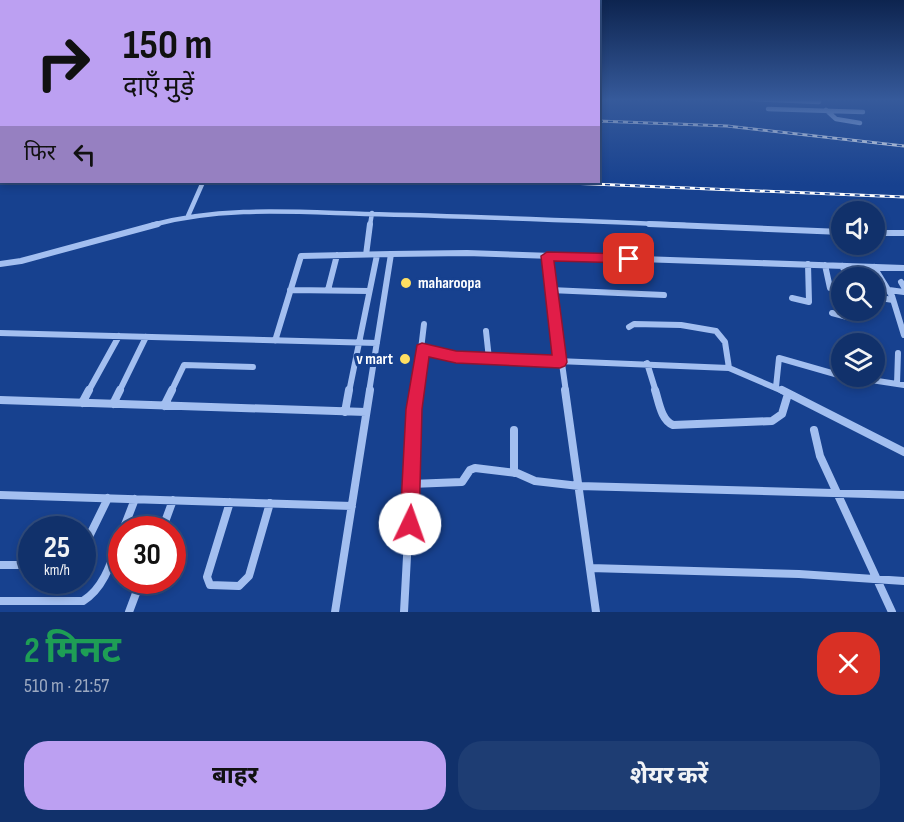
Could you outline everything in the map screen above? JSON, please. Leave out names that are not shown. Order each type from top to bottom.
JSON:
[{"type":"street","points":[[188,216],[203,183]]},
{"type":"street","points":[[0,265],[188,216],[247,211],[372,213],[831,232]]},
{"type":"street","points":[[366,255],[372,213]]},
{"type":"street","points":[[885,233],[904,233]]},
{"type":"street","points":[[335,612],[392,254]]},
{"type":"street","points":[[275,341],[301,256],[392,254],[547,256],[874,267]]},
{"type":"street","points":[[328,290],[337,255]]},
{"type":"street","points":[[345,412],[377,255]]},
{"type":"street","points":[[547,256],[596,612]]},
{"type":"street","points":[[792,298],[809,302],[808,264]]},
{"type":"street","points":[[825,265],[831,288]]},
{"type":"street","points":[[885,267],[904,268]]},
{"type":"street","points":[[885,284],[893,300],[904,335]]},
{"type":"street","points":[[290,290],[369,291]]},
{"type":"street","points":[[550,290],[664,295]]},
{"type":"street","points":[[889,290],[904,292]]},
{"type":"street","points":[[885,299],[893,300]]},
{"type":"street","points":[[404,612],[414,409],[424,324]]},
{"type":"street","points":[[629,327],[632,324],[673,325],[715,330],[724,339],[729,368]]},
{"type":"street","points":[[486,331],[489,359]]},
{"type":"street","points":[[0,333],[377,343]]},
{"type":"street","points":[[82,403],[119,336]]},
{"type":"street","points":[[113,404],[146,337]]},
{"type":"street","points":[[422,349],[456,357],[729,368],[776,387],[904,452]]},
{"type":"street","points":[[885,382],[901,385],[898,353]]},
{"type":"street","points":[[776,387],[779,358],[831,373]]},
{"type":"street","points":[[647,363],[668,423],[779,419],[783,415],[788,394]]},
{"type":"street","points":[[164,406],[184,365],[253,367]]},
{"type":"street","points":[[0,400],[366,412]]},
{"type":"street","points":[[514,430],[514,473]]},
{"type":"street","points":[[814,430],[820,456],[892,612]]},
{"type":"street","points":[[411,484],[462,482],[473,468],[514,473],[535,481],[579,486],[904,495]]},
{"type":"street","points":[[0,495],[352,506]]},
{"type":"street","points":[[96,522],[108,498]]},
{"type":"street","points":[[128,516],[135,499]]},
{"type":"street","points":[[167,516],[173,500]]},
{"type":"street","points":[[230,502],[207,578],[210,585],[239,586],[249,576],[270,503]]},
{"type":"street","points":[[0,565],[18,565]]},
{"type":"street","points":[[0,601],[83,601],[99,587],[108,565]]},
{"type":"street","points":[[590,568],[876,578],[904,581]]},
{"type":"street","points":[[129,612],[136,594]]},
{"type":"railway","points":[[741,128],[904,146]]},
{"type":"railway","points":[[569,183],[904,197]]},
{"type":"place","name":"maharoopa","points":[[406,283]]},
{"type":"place","name":"v mart","points":[[405,359]]},
{"type":"route","points":[[410,524],[414,409],[422,349],[456,357],[560,362],[547,256],[629,259]]}]
